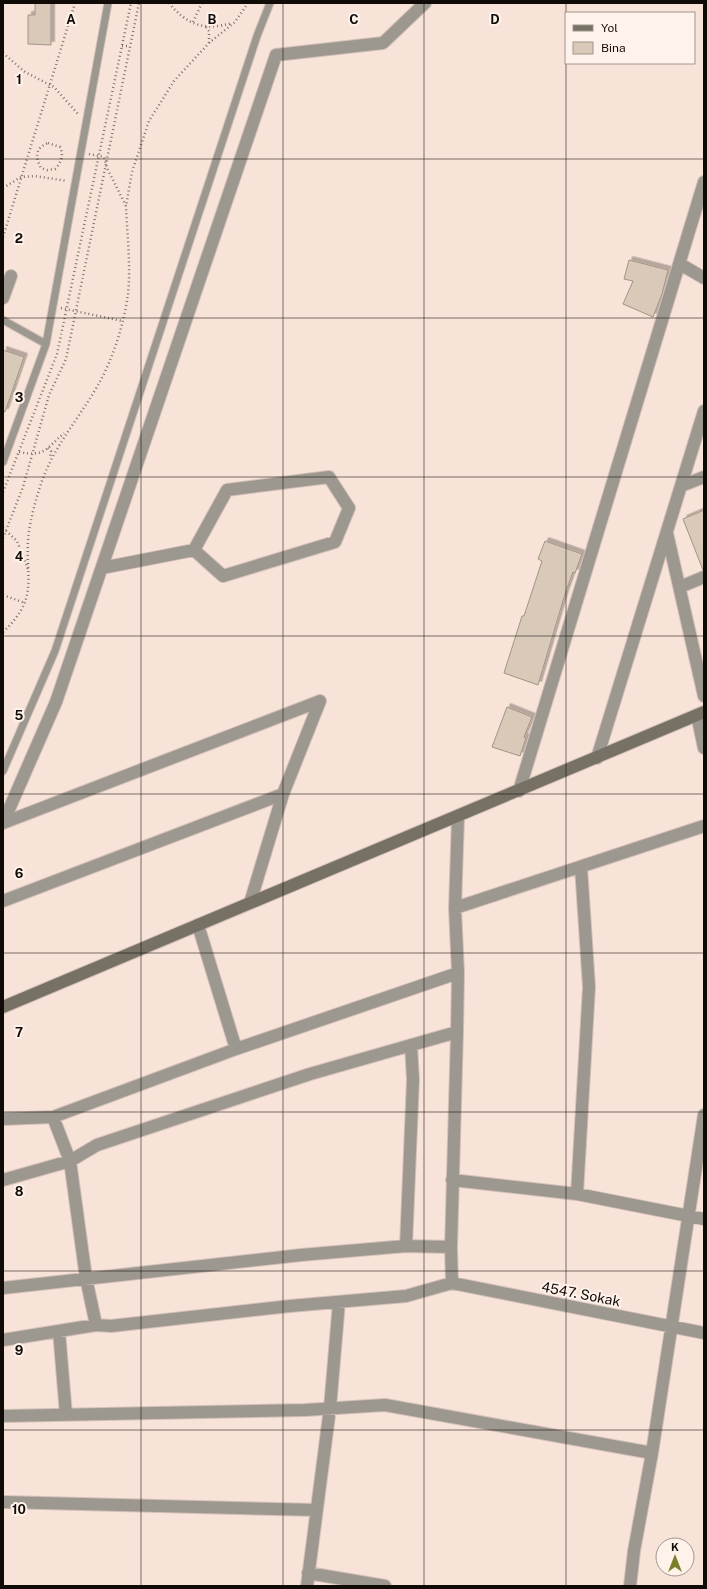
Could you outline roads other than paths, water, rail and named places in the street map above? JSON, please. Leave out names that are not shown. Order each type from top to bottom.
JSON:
[{"type":"main road","points":[[3,1007],[701,714]]},
{"type":"street","points":[[250,903],[283,794],[320,701],[3,823],[56,702],[276,54],[383,43],[425,3]]},
{"type":"street","points":[[519,791],[704,182]]},
{"type":"street","points":[[680,264],[704,278]]},
{"type":"street","points":[[3,298],[12,276]]},
{"type":"street","points":[[597,758],[704,411]]},
{"type":"street","points":[[329,477],[349,508],[335,542],[223,576],[194,550],[227,490],[329,477]]},
{"type":"street","points":[[681,486],[704,477]]},
{"type":"street","points":[[667,531],[704,696]]},
{"type":"street","points":[[102,568],[194,550]]},
{"type":"street","points":[[680,586],[704,577]]},
{"type":"street","points":[[701,714],[704,748]]},
{"type":"street","points":[[3,901],[283,794]]},
{"type":"street","points":[[3,1340],[96,1325],[111,1326],[406,1296],[452,1283],[452,1180],[458,973],[455,908],[458,817]]},
{"type":"street","points":[[455,908],[704,826]]},
{"type":"street","points":[[577,1194],[589,987],[582,867]]},
{"type":"street","points":[[198,925],[236,1049]]},
{"type":"street","points":[[3,1119],[53,1117],[236,1049],[458,973]]},
{"type":"street","points":[[3,1180],[70,1160],[97,1145],[310,1074],[457,1032]]},
{"type":"street","points":[[406,1246],[413,1080],[411,1045]]},
{"type":"street","points":[[630,1586],[634,1551],[652,1453],[704,1115]]},
{"type":"street","points":[[53,1117],[70,1160],[86,1278],[96,1325]]},
{"type":"street","points":[[3,1127],[26,1118]]},
{"type":"street","points":[[452,1180],[577,1194],[704,1219]]},
{"type":"street","points":[[3,1288],[86,1278],[406,1246],[451,1247]]},
{"type":"street","name":"4547. Sokak","points":[[452,1283],[671,1328],[704,1333]]},
{"type":"street","points":[[307,1586],[330,1408],[339,1302]]},
{"type":"street","points":[[59,1331],[66,1414]]},
{"type":"street","points":[[3,1416],[330,1408],[385,1405],[652,1453]]},
{"type":"street","points":[[3,1502],[317,1510]]},
{"type":"street","points":[[308,1573],[385,1586]]},
{"type":"lane","points":[[3,462],[46,344],[108,3]]},
{"type":"lane","points":[[3,771],[55,651],[244,74],[270,3]]},
{"type":"lane","points":[[3,320],[46,344]]}]
